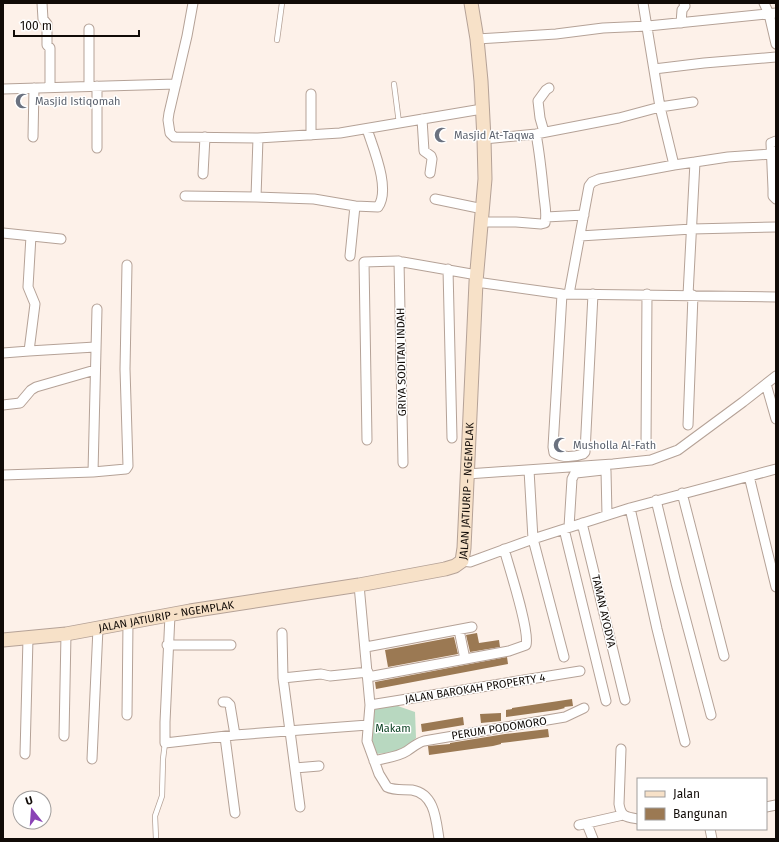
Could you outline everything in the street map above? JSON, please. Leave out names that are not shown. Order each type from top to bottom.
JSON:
[{"type":"street","points":[[42,3],[43,19],[47,24],[47,45],[50,48],[50,87]]},
{"type":"street","points":[[193,3],[168,120],[170,133],[174,137],[258,138],[340,133],[482,109]]},
{"type":"street","name":"JALAN JATIURIP - NGEMPLAK","points":[[3,640],[66,634],[170,615],[359,585],[445,569],[455,566],[462,561],[464,548],[476,278],[485,180],[484,139],[477,39],[471,3]]},
{"type":"street","points":[[643,3],[648,26],[660,107],[674,165]]},
{"type":"street","points":[[681,23],[682,10],[685,6],[684,3]]},
{"type":"street","points":[[764,3],[773,13],[776,44]]},
{"type":"street","points":[[477,39],[556,34],[603,28],[648,26],[773,13]]},
{"type":"street","points":[[89,29],[97,148]]},
{"type":"street","points":[[654,69],[776,57]]},
{"type":"street","points":[[3,89],[176,84]]},
{"type":"street","points":[[33,137],[34,88]]},
{"type":"street","points":[[481,222],[545,223],[546,217],[538,101],[549,88]]},
{"type":"street","points":[[311,94],[311,135]]},
{"type":"street","points":[[484,139],[540,133],[619,118],[660,107],[692,102]]},
{"type":"street","points":[[422,119],[424,152],[431,156],[432,159],[430,174]]},
{"type":"street","points":[[185,196],[314,199],[356,206],[378,207],[382,190],[378,164],[368,128]]},
{"type":"street","points":[[202,174],[205,137]]},
{"type":"street","points":[[256,197],[258,138]]},
{"type":"street","points":[[776,141],[771,143],[773,196],[776,200]]},
{"type":"street","points":[[593,294],[588,364],[585,452],[580,455],[561,457],[554,453],[553,446],[566,294],[592,182],[599,179],[674,165],[728,157],[771,154]]},
{"type":"street","points":[[688,425],[692,229],[695,162]]},
{"type":"street","points":[[435,199],[482,208]]},
{"type":"street","points":[[350,256],[356,206]]},
{"type":"street","points":[[546,217],[584,215]]},
{"type":"street","points":[[580,236],[692,229],[776,227]]},
{"type":"street","points":[[3,233],[61,239]]},
{"type":"street","points":[[29,351],[35,304],[28,287],[31,236]]},
{"type":"street","points":[[367,440],[364,262],[399,261],[448,269],[476,278],[566,294],[776,297]]},
{"type":"street","name":"GRIYA SODITAN INDAH","points":[[399,261],[403,463]]},
{"type":"street","points":[[3,475],[93,472],[126,469],[128,466],[125,369],[127,265]]},
{"type":"street","points":[[448,269],[452,438]]},
{"type":"street","points":[[646,445],[647,294]]},
{"type":"street","points":[[93,472],[97,310]]},
{"type":"street","points":[[3,353],[96,347]]},
{"type":"street","points":[[3,404],[19,404],[36,387],[95,370]]},
{"type":"street","points":[[467,467],[529,470],[651,460],[678,450],[776,376]]},
{"type":"street","points":[[766,384],[776,418]]},
{"type":"street","points":[[462,561],[470,562],[566,528],[656,500],[776,469]]},
{"type":"street","points":[[529,470],[534,539],[564,657]]},
{"type":"street","points":[[606,700],[566,528],[572,479],[574,475],[603,470],[606,471],[607,515]]},
{"type":"street","points":[[749,476],[776,587]]},
{"type":"street","points":[[682,493],[724,656]]},
{"type":"street","points":[[656,500],[711,715]]},
{"type":"street","points":[[630,508],[657,629],[685,742]]},
{"type":"street","name":"TAMAN AYODYA","points":[[582,523],[625,700]]},
{"type":"street","points":[[284,678],[320,674],[330,676],[368,675],[516,650],[526,645],[528,640],[504,549]]},
{"type":"street","points":[[359,585],[366,647],[370,705],[367,741],[379,774],[387,787],[394,790],[416,791],[428,798],[433,808],[439,839]]},
{"type":"street","points":[[170,615],[165,742],[234,735],[368,725]]},
{"type":"street","points":[[127,715],[128,623]]},
{"type":"street","points":[[366,647],[472,627]]},
{"type":"street","points":[[92,759],[98,628]]},
{"type":"street","points":[[459,630],[465,659]]},
{"type":"street","points":[[64,736],[66,634]]},
{"type":"street","points":[[282,634],[284,678],[300,807]]},
{"type":"street","points":[[25,754],[28,638]]},
{"type":"street","points":[[168,645],[231,645]]},
{"type":"street","name":"JALAN BAROKAH PROPERTY 4","points":[[370,705],[580,671]]},
{"type":"street","points":[[223,702],[227,702],[230,705],[234,735]]},
{"type":"street","name":"PERUM PODOMORO","points":[[374,761],[399,755],[424,741],[565,717],[584,708]]},
{"type":"street","points":[[225,737],[235,813]]},
{"type":"street","points":[[621,749],[620,811],[627,817],[637,819]]},
{"type":"street","points":[[295,768],[319,766]]},
{"type":"street","points":[[593,839],[583,824],[624,815]]},
{"type":"lane","points":[[277,40],[282,3]]},
{"type":"lane","points":[[394,84],[399,123]]},
{"type":"lane","points":[[156,839],[155,816],[162,796],[164,783],[163,759],[165,742]]},
{"type":"green space","name":"Makam","points":[[395,705],[415,712],[416,738],[397,750],[375,754],[371,732],[375,709]]},
{"type":"building","points":[[477,633],[479,643],[499,640],[500,647],[470,652],[466,635]]},
{"type":"building","points":[[454,637],[458,654],[388,667],[385,650]]},
{"type":"building","points":[[507,657],[508,664],[376,689],[375,682]]},
{"type":"building","points":[[572,699],[573,706],[564,707],[565,708],[557,710],[506,717],[506,710],[512,708]]},
{"type":"building","points":[[501,713],[501,721],[481,723],[480,714]]},
{"type":"building","points":[[463,717],[464,725],[422,732],[421,724]]},
{"type":"building","points":[[548,729],[549,737],[429,755],[428,746]]},
{"type":"place","name":"Masjid Istiqomah","points":[[23,101]]},
{"type":"place","name":"Masjid At-Taqwa","points":[[442,135]]},
{"type":"place","name":"Musholla Al-Fath","points":[[561,445]]}]
